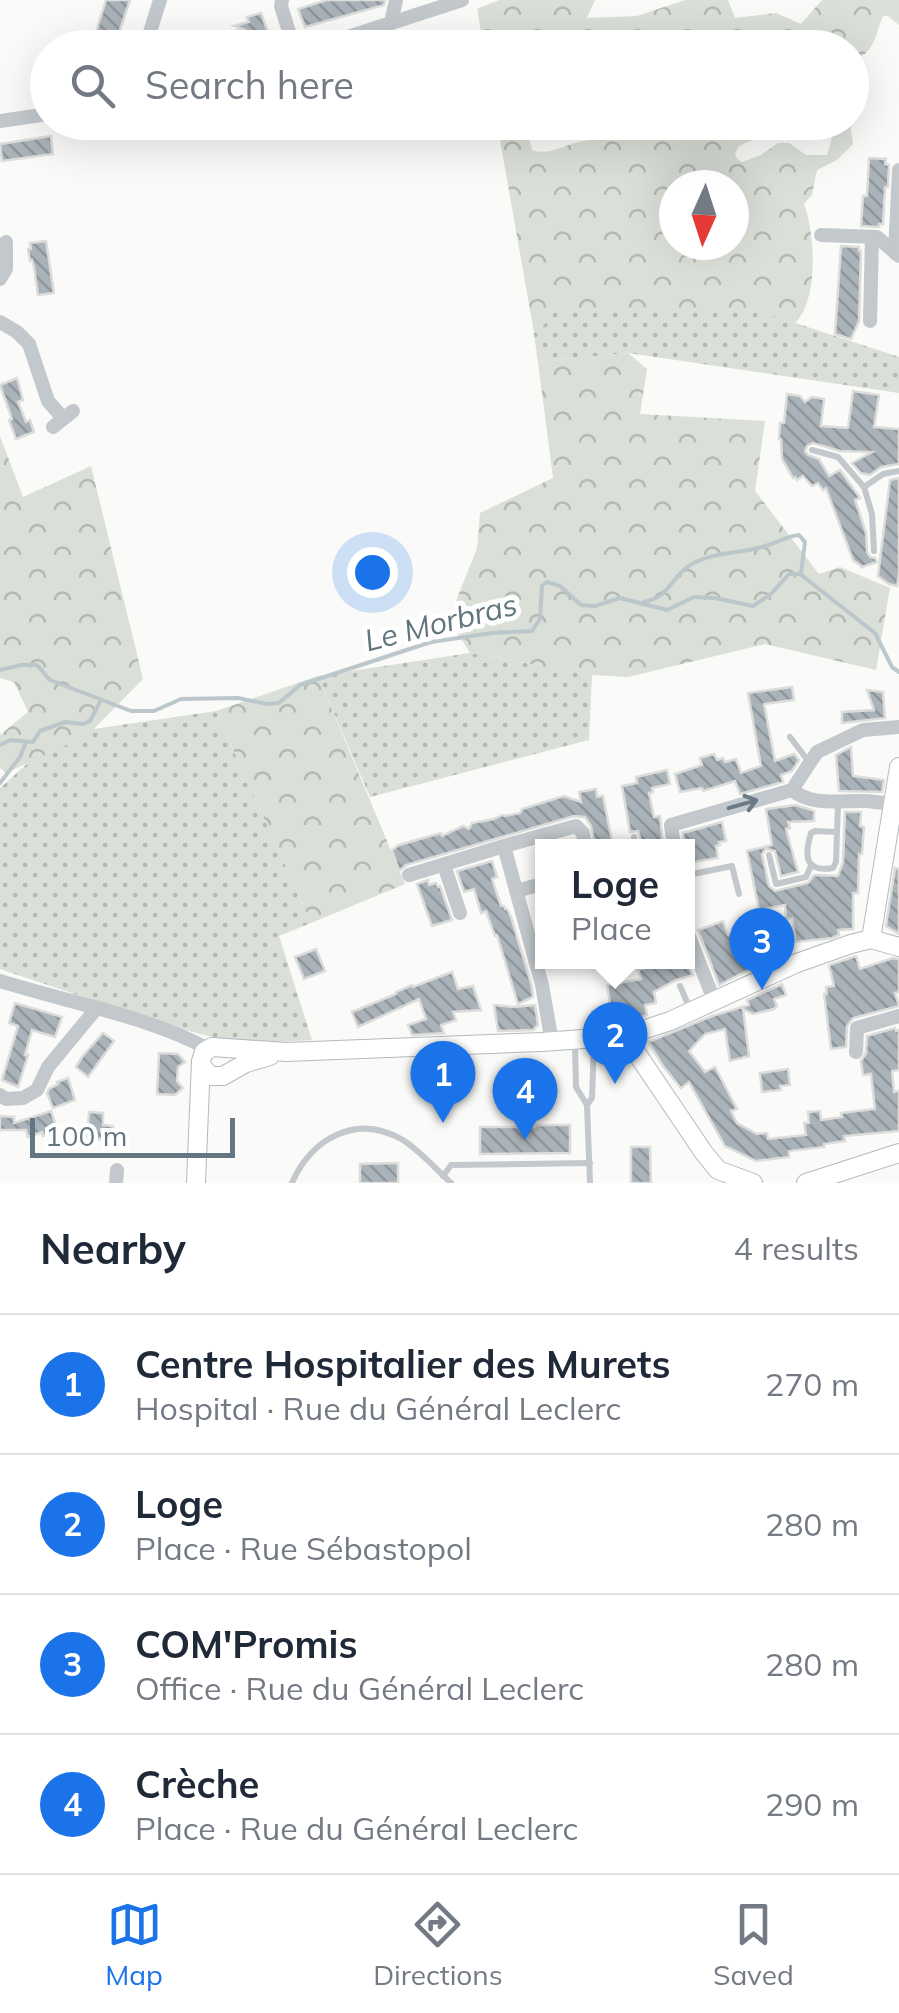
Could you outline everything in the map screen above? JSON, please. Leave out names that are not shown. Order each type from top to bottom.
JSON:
[{"type":"main road","points":[[872,939],[899,767]]},
{"type":"main road","points":[[210,1054],[626,1036],[691,1012],[797,963],[872,939],[899,947]]},
{"type":"main road","points":[[626,1036],[704,1154],[718,1170],[753,1183]]},
{"type":"main road","points":[[210,1054],[210,1076],[286,1052]]},
{"type":"main road","points":[[197,1138],[210,1091],[224,1074],[231,1056],[210,1054]]},
{"type":"main road","points":[[196,1183],[197,1138],[210,1054]]},
{"type":"main road","points":[[806,1183],[899,1153]]},
{"type":"street","points":[[150,30],[160,0]]},
{"type":"street","points":[[282,0],[288,30]]},
{"type":"street","points":[[391,23],[396,0]]},
{"type":"street","points":[[369,30],[462,0]]},
{"type":"street","points":[[0,122],[30,117]]},
{"type":"street","points":[[897,254],[899,170]]},
{"type":"street","points":[[821,235],[877,237],[897,254]]},
{"type":"street","points":[[870,322],[872,237]]},
{"type":"street","points":[[0,279],[6,269],[6,242]]},
{"type":"street","points":[[0,322],[29,344],[48,400],[63,419]]},
{"type":"street","points":[[673,839],[671,825],[792,790],[817,752],[864,730],[899,726]]},
{"type":"street","points":[[792,790],[802,799],[893,804]]},
{"type":"street","points":[[409,875],[576,826],[584,839]]},
{"type":"street","points":[[504,846],[535,960]]},
{"type":"street","points":[[444,865],[460,912]]},
{"type":"street","points":[[516,891],[535,886]]},
{"type":"street","points":[[695,952],[714,1000]]},
{"type":"street","points":[[538,969],[554,1041]]},
{"type":"street","points":[[0,992],[1,981],[156,1026],[186,1037],[210,1054]]},
{"type":"street","points":[[0,1095],[6,1099],[24,1098],[37,1090],[48,1066],[96,1009]]},
{"type":"street","points":[[856,1052],[858,1026],[899,1016]]},
{"type":"lane","points":[[812,450],[838,457],[864,487],[872,514],[874,550]]},
{"type":"lane","points":[[864,487],[899,470]]},
{"type":"lane","points":[[790,738],[810,763]]},
{"type":"lane","points":[[837,832],[811,833],[811,866],[834,868],[836,862],[837,832],[838,802]]},
{"type":"lane","points":[[769,855],[776,884],[806,877],[811,866]]},
{"type":"lane","points":[[695,874],[732,866],[739,894]]},
{"type":"lane","points":[[680,986],[691,1012]]},
{"type":"lane","points":[[585,1039],[592,1098],[586,1105]]},
{"type":"lane","points":[[585,1039],[576,1087],[586,1105],[590,1183]]},
{"type":"lane","points":[[292,1183],[310,1152],[329,1137],[354,1130],[398,1138],[451,1183]]},
{"type":"lane","points":[[442,1176],[451,1165],[590,1163]]},
{"type":"green space","points":[[499,0],[595,0],[587,18],[637,16],[685,0],[728,0],[735,18],[776,13],[801,24],[822,0],[899,0],[899,25],[883,16],[869,49],[869,30],[481,30],[477,9]]},
{"type":"green space","points":[[500,140],[529,140],[532,150],[544,152],[591,140],[753,140],[739,146],[735,154],[742,162],[778,143],[789,143],[806,155],[827,155],[831,140],[852,140],[837,160],[817,170],[812,195],[804,204],[813,266],[808,299],[795,323],[750,308],[548,312],[544,325],[533,327]]},
{"type":"green space","points":[[750,308],[899,357],[899,393],[628,353],[538,362],[533,327],[544,325],[548,312]]},
{"type":"green space","points":[[628,353],[647,369],[640,414],[765,421],[755,491],[819,574],[840,567],[890,588],[876,670],[765,644],[628,677],[592,675],[470,653],[449,619],[477,548],[480,513],[553,478],[538,362]]},
{"type":"green space","points":[[0,436],[23,497],[91,466],[143,679],[88,735],[6,773],[0,768],[0,735],[28,712],[14,682],[0,678]]},
{"type":"green space","points":[[470,653],[592,675],[589,740],[370,797],[318,676]]},
{"type":"green space","points":[[318,676],[405,884],[311,923],[216,711]]},
{"type":"green space","points":[[216,711],[311,923],[279,936],[312,1040],[239,1044],[170,1026],[0,969],[0,788],[60,734]]},
{"type":"building","points":[[106,0],[130,0],[120,30],[97,30]]},
{"type":"building","points":[[327,0],[385,0],[384,5],[305,27],[298,9]]},
{"type":"building","points":[[261,13],[267,30],[239,30],[243,29],[234,26],[249,22],[247,17]]},
{"type":"building","points":[[51,140],[53,154],[2,161],[0,144]]},
{"type":"building","points":[[869,158],[886,159],[885,164],[889,165],[883,224],[879,227],[861,226]]},
{"type":"building","points":[[46,241],[54,293],[38,295],[28,249],[30,243]]},
{"type":"building","points":[[841,246],[859,247],[861,251],[859,321],[851,339],[835,334]]},
{"type":"building","points":[[17,378],[23,400],[18,402],[34,432],[16,439],[0,385]]},
{"type":"building","points":[[853,391],[879,395],[874,427],[899,429],[899,464],[881,467],[870,475],[861,473],[852,463],[872,452],[840,451],[813,443],[805,451],[819,459],[829,476],[840,470],[860,498],[855,500],[866,533],[867,552],[877,562],[862,567],[853,560],[826,488],[823,490],[818,483],[812,486],[803,476],[793,478],[782,459],[779,439],[787,394],[800,396],[805,402],[812,397],[824,399],[821,426],[848,428]]},
{"type":"building","points":[[899,478],[897,586],[878,576],[890,480]]},
{"type":"building","points":[[792,687],[794,700],[764,704],[775,761],[794,754],[799,760],[792,771],[781,775],[783,782],[740,794],[735,781],[703,791],[702,788],[680,792],[675,774],[702,765],[700,758],[714,754],[717,760],[723,758],[725,762],[736,759],[741,773],[761,766],[748,693]]},
{"type":"building","points":[[867,690],[883,692],[885,718],[842,723],[842,712],[874,710]]},
{"type":"building","points":[[851,747],[853,776],[884,780],[882,792],[839,791],[836,755]]},
{"type":"building","points":[[667,770],[670,784],[652,788],[649,793],[654,817],[660,816],[662,839],[640,839],[638,831],[630,832],[622,786],[637,783],[636,777]]},
{"type":"building","points":[[596,789],[597,797],[603,796],[612,839],[594,839],[585,817],[574,816],[406,865],[399,871],[392,850],[399,845],[441,833],[442,836],[463,826],[469,829],[472,823],[520,813],[522,809],[564,796],[581,802],[579,792]]},
{"type":"building","points":[[796,805],[814,811],[814,821],[788,822],[790,828],[786,829],[798,872],[781,876],[775,851],[766,849],[762,854],[769,886],[775,891],[808,883],[814,875],[838,876],[843,862],[845,812],[861,812],[860,826],[864,827],[858,893],[853,893],[853,929],[838,930],[839,935],[832,938],[796,942],[792,919],[786,919],[785,905],[759,910],[747,851],[772,845],[766,809]]},
{"type":"building","points":[[722,822],[726,841],[716,846],[718,858],[695,862],[695,839],[683,839],[683,833]]},
{"type":"building","points":[[492,861],[497,877],[492,879],[501,906],[511,917],[532,987],[533,997],[518,1004],[486,911],[481,913],[474,889],[464,892],[457,871]]},
{"type":"building","points":[[895,868],[899,869],[899,934],[886,926]]},
{"type":"building","points":[[428,880],[429,885],[440,886],[452,920],[432,926],[417,884]]},
{"type":"building","points":[[723,921],[732,940],[739,937],[742,945],[754,943],[762,963],[719,985],[698,930]]},
{"type":"building","points":[[316,949],[325,971],[304,979],[295,957]]},
{"type":"building","points":[[856,956],[860,969],[899,959],[899,992],[895,993],[899,1006],[853,1018],[847,1026],[846,1047],[831,1049],[824,994],[826,987],[834,986],[829,965]]},
{"type":"building","points":[[690,969],[693,975],[654,992],[656,1003],[645,1005],[647,1015],[596,1026],[595,1011],[611,1008],[607,985],[641,979],[638,970]]},
{"type":"building","points":[[452,972],[458,989],[473,986],[481,1010],[453,1012],[456,1020],[441,1025],[444,1033],[412,1035],[408,1025],[426,1019],[419,999],[358,1027],[352,1012]]},
{"type":"building","points":[[782,984],[786,995],[774,999],[774,1009],[753,1014],[743,1009],[749,1056],[730,1061],[725,1029],[705,1034],[689,1051],[705,1072],[715,1067],[737,1109],[731,1111],[737,1123],[757,1134],[767,1133],[768,1139],[806,1135],[804,1123],[809,1123],[808,1112],[820,1111],[821,1120],[875,1109],[871,1074],[863,1075],[861,1061],[867,1036],[895,1028],[899,1030],[899,1070],[892,1071],[894,1092],[899,1091],[899,1131],[844,1136],[845,1141],[824,1147],[789,1151],[789,1157],[756,1161],[725,1146],[689,1082],[681,1088],[648,1042],[749,1005],[747,1000]]},
{"type":"building","points":[[15,1003],[62,1017],[55,1037],[32,1030],[18,1087],[2,1080],[18,1026],[9,1023]]},
{"type":"building","points":[[494,1005],[535,1005],[538,1025],[533,1030],[498,1031]]},
{"type":"building","points":[[103,1033],[114,1041],[88,1077],[76,1067]]},
{"type":"building","points":[[159,1053],[178,1054],[185,1062],[178,1067],[177,1081],[183,1088],[175,1095],[157,1094]]},
{"type":"building","points":[[788,1069],[790,1085],[762,1092],[760,1073]]},
{"type":"building","points":[[68,1078],[75,1100],[53,1108],[49,1089]]},
{"type":"building","points":[[51,1111],[58,1131],[28,1137],[26,1130],[0,1130],[0,1116],[14,1117],[14,1123]]},
{"type":"building","points":[[89,1112],[103,1113],[103,1125],[113,1126],[112,1140],[87,1138]]},
{"type":"building","points":[[570,1125],[570,1153],[480,1154],[480,1127]]},
{"type":"building","points":[[631,1147],[650,1147],[651,1183],[631,1183]]},
{"type":"building","points":[[398,1163],[398,1183],[360,1183],[360,1164]]},
{"type":"waterway","name":"Le Morbras","points":[[644,602],[663,593],[694,563],[799,535],[805,542],[801,573]]},
{"type":"waterway","name":"Le Morbras","points":[[0,670],[37,665],[50,680],[131,711],[154,711],[181,699],[238,698],[279,703],[300,685],[431,642],[532,631],[540,619],[542,586],[547,582],[560,586],[581,605],[595,606],[620,598],[667,610],[694,597],[753,606],[789,574],[800,574],[875,633],[892,667],[899,672]]},
{"type":"waterway","points":[[0,745],[10,740],[33,742],[40,731],[65,722],[90,721],[101,700]]},
{"type":"waterway","points":[[0,783],[26,742]]},
{"type":"place","name":"COM'Promis","points":[[762,990]]},
{"type":"place","name":"Loge","points":[[615,1084]]},
{"type":"place","name":"Centre Hospitalier des Murets","points":[[443,1123]]},
{"type":"place","name":"Crèche","points":[[525,1140]]}]
